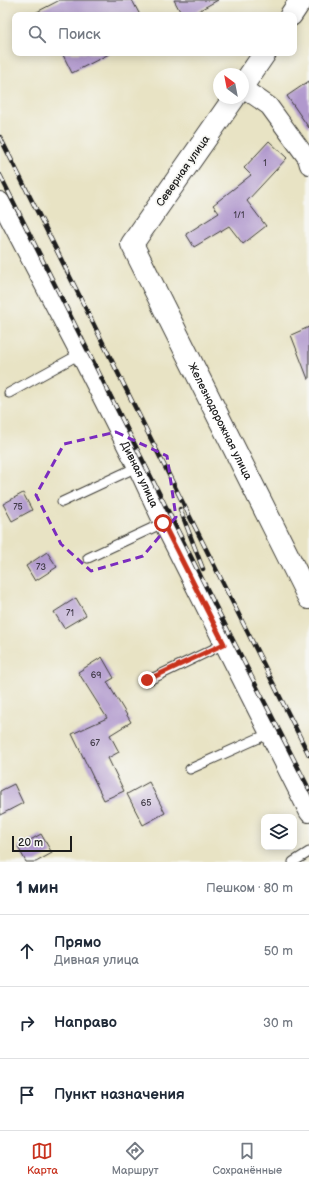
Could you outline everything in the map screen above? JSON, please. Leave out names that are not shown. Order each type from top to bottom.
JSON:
[{"type":"street","points":[[293,12],[301,0]]},
{"type":"street","points":[[249,76],[263,56]]},
{"type":"street","points":[[249,92],[269,106],[306,158],[309,165]]},
{"type":"street","name":"Северная улица","points":[[132,244],[230,104]]},
{"type":"street","name":"Дивная улица","points":[[0,201],[80,354],[309,813]]},
{"type":"street","name":"Железнодорожная улица","points":[[132,244],[309,598]]},
{"type":"lane","points":[[9,393],[80,354]]},
{"type":"lane","points":[[62,502],[137,467]]},
{"type":"lane","points":[[88,558],[163,523]]},
{"type":"lane","points":[[147,680],[224,644]]},
{"type":"lane","points":[[190,770],[270,734]]},
{"type":"lane","points":[[293,862],[309,852]]},
{"type":"highlighted area","points":[[116,432],[167,456],[176,517],[143,556],[91,571],[61,544],[36,495],[64,444]]},
{"type":"building","points":[[60,0],[132,0],[138,12],[37,12]]},
{"type":"building","points":[[174,0],[218,0],[196,12],[180,12]]},
{"type":"building","points":[[64,56],[105,56],[72,73]]},
{"type":"building","points":[[309,81],[309,128],[287,96]]},
{"type":"building","points":[[269,141],[287,158],[247,201],[266,226],[243,244],[229,226],[194,247],[186,234],[219,213],[213,205],[251,175],[244,168]]},
{"type":"building","points":[[309,327],[309,379],[308,379],[291,335]]},
{"type":"building","points":[[23,493],[32,510],[12,521],[3,504]]},
{"type":"building","points":[[47,552],[57,567],[35,581],[26,566]]},
{"type":"building","points":[[76,598],[86,615],[64,628],[54,612]]},
{"type":"building","points":[[102,657],[114,678],[107,682],[131,722],[110,735],[119,752],[108,758],[124,791],[104,800],[72,734],[107,718],[78,672]]},
{"type":"building","points":[[149,782],[165,813],[143,825],[127,794]]},
{"type":"building","points":[[14,784],[23,803],[0,815],[0,791]]},
{"type":"building","points":[[41,834],[52,853],[36,862],[26,862],[18,847]]},
{"type":"railway","points":[[0,137],[309,755]]},
{"type":"railway","points":[[0,175],[217,609],[309,789]]},
{"type":"railway","points":[[180,509],[203,569]]},
{"type":"route","points":[[147,680],[224,644],[163,523]]}]
